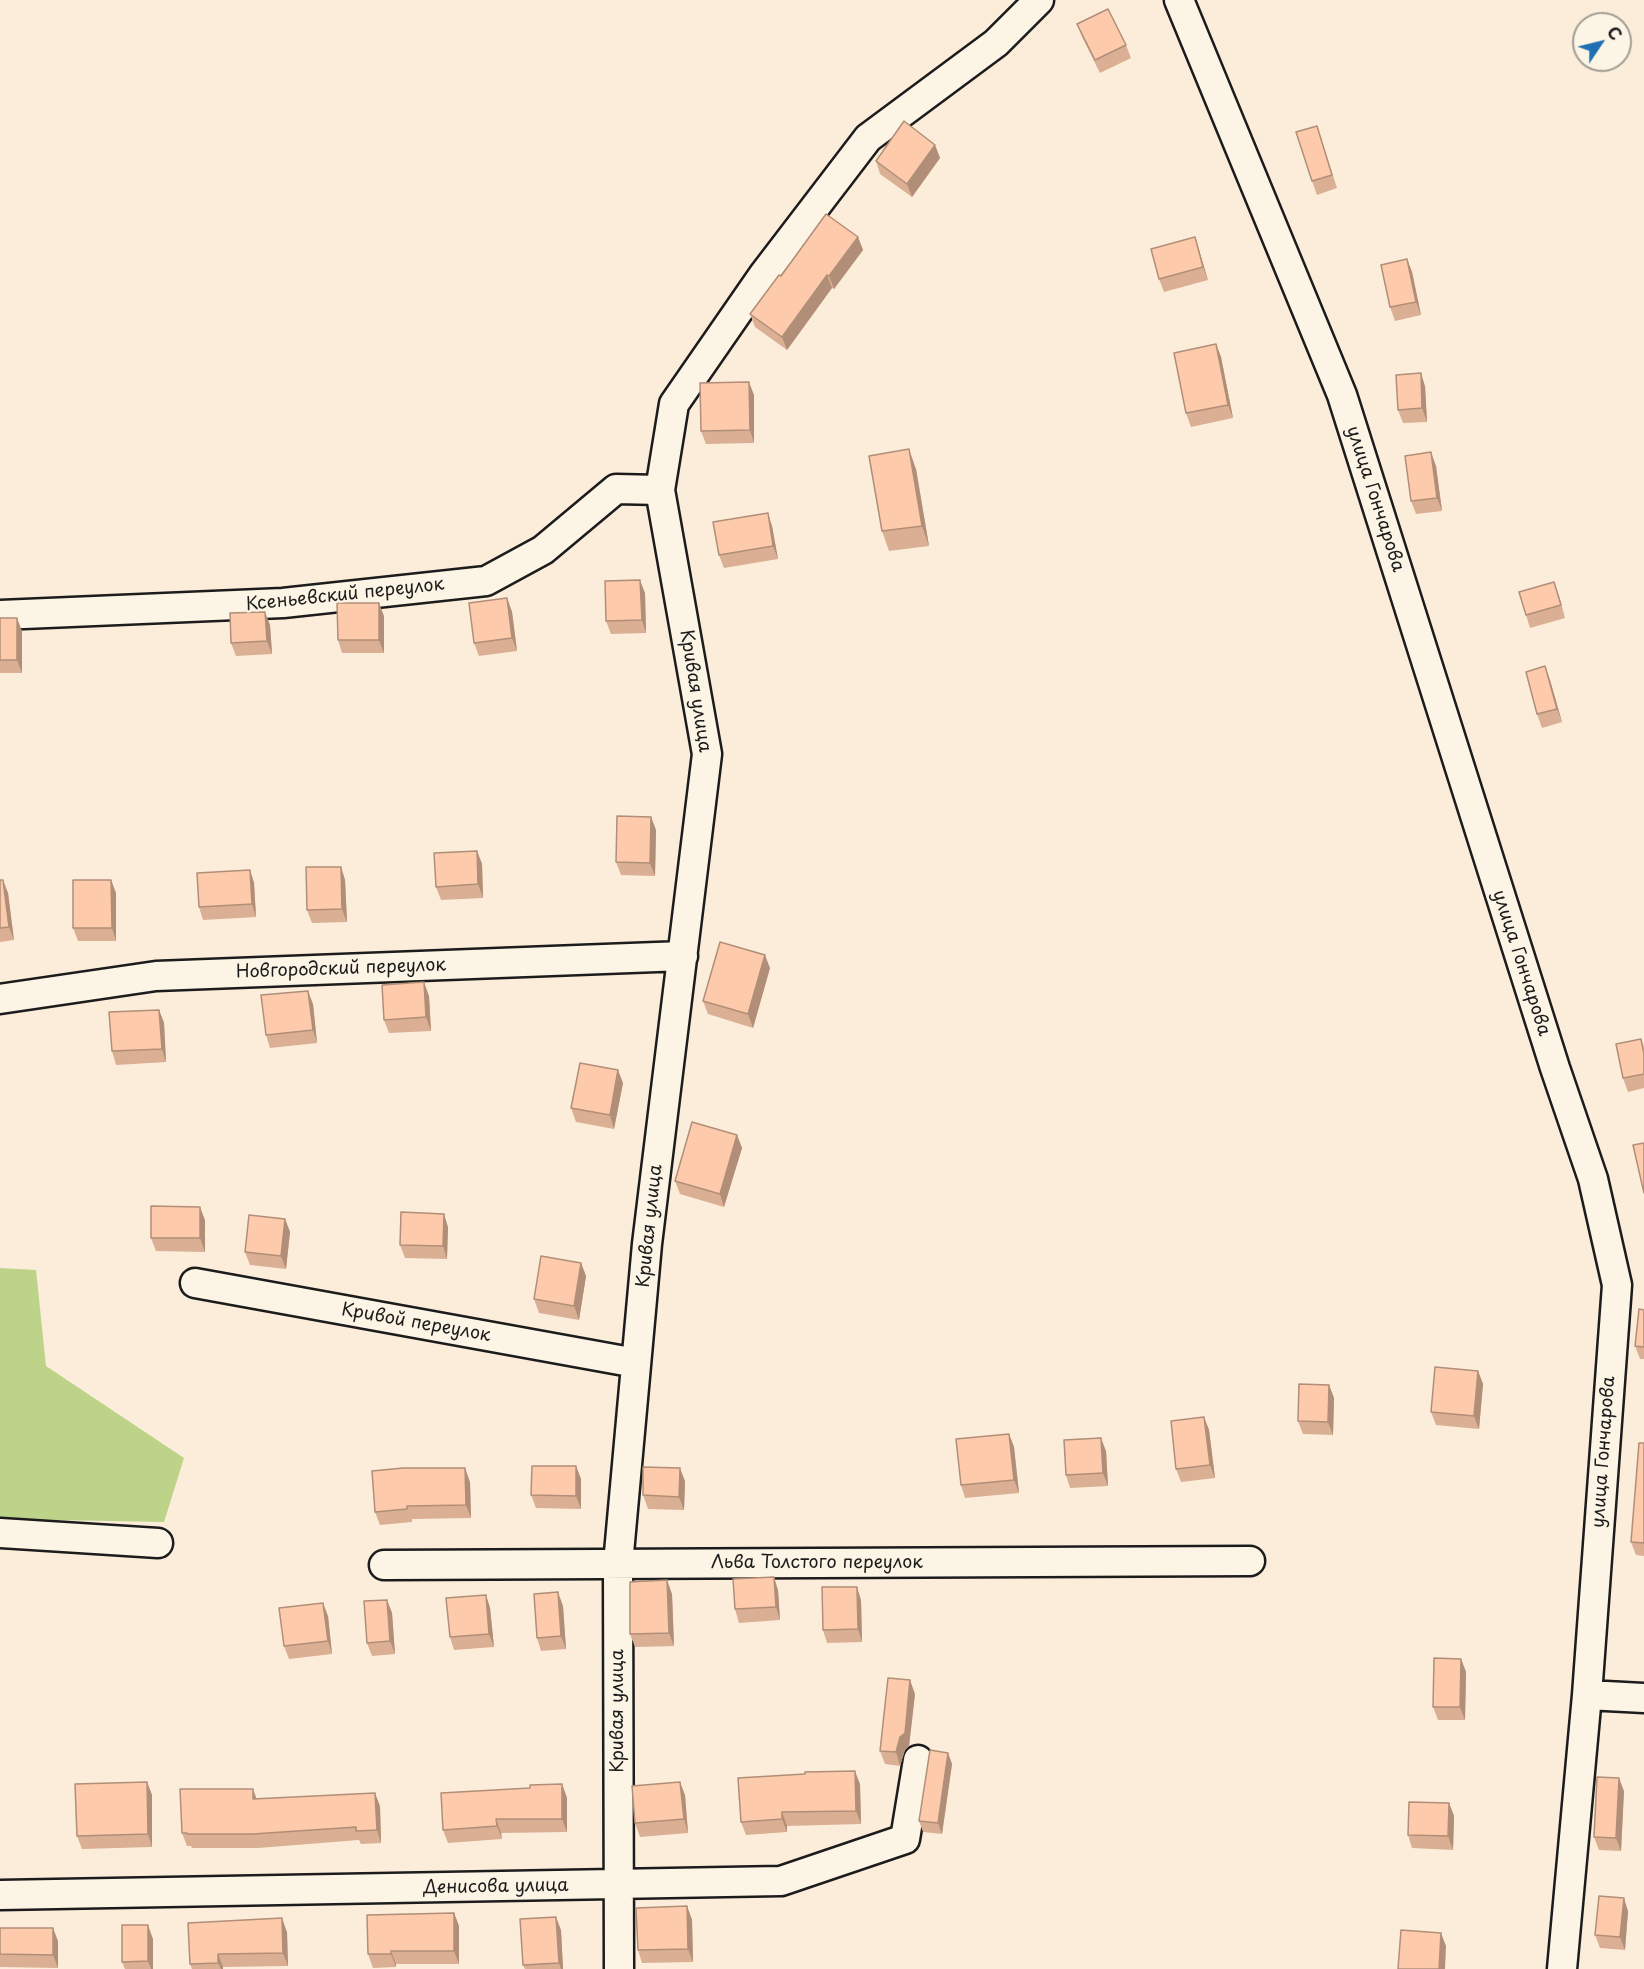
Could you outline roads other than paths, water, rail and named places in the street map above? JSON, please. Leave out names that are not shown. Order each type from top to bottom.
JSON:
[{"type":"street","name":"Кривая улица","points":[[619,1969],[618,1564],[647,1244],[707,754],[660,490],[674,405],[764,274],[868,138],[996,43],[1039,0]]},
{"type":"street","name":"улица Гончарова","points":[[1179,0],[1342,394],[1547,1045],[1593,1179],[1617,1285],[1587,1695],[1562,1969]]},
{"type":"street","name":"Ксеньевский переулок","points":[[0,615],[283,603],[486,580],[543,550],[616,489],[660,490]]},
{"type":"street","name":"Новгородский переулок","points":[[0,999],[156,976],[683,956]]},
{"type":"street","name":"Кривой переулок","points":[[195,1283],[636,1363]]},
{"type":"street","points":[[0,1533],[158,1543]]},
{"type":"street","name":"Льва Толстого переулок","points":[[384,1565],[1250,1561]]},
{"type":"street","points":[[1587,1695],[1644,1698]]},
{"type":"street","name":"Денисова улица","points":[[0,1895],[781,1881],[904,1839],[918,1760]]}]
